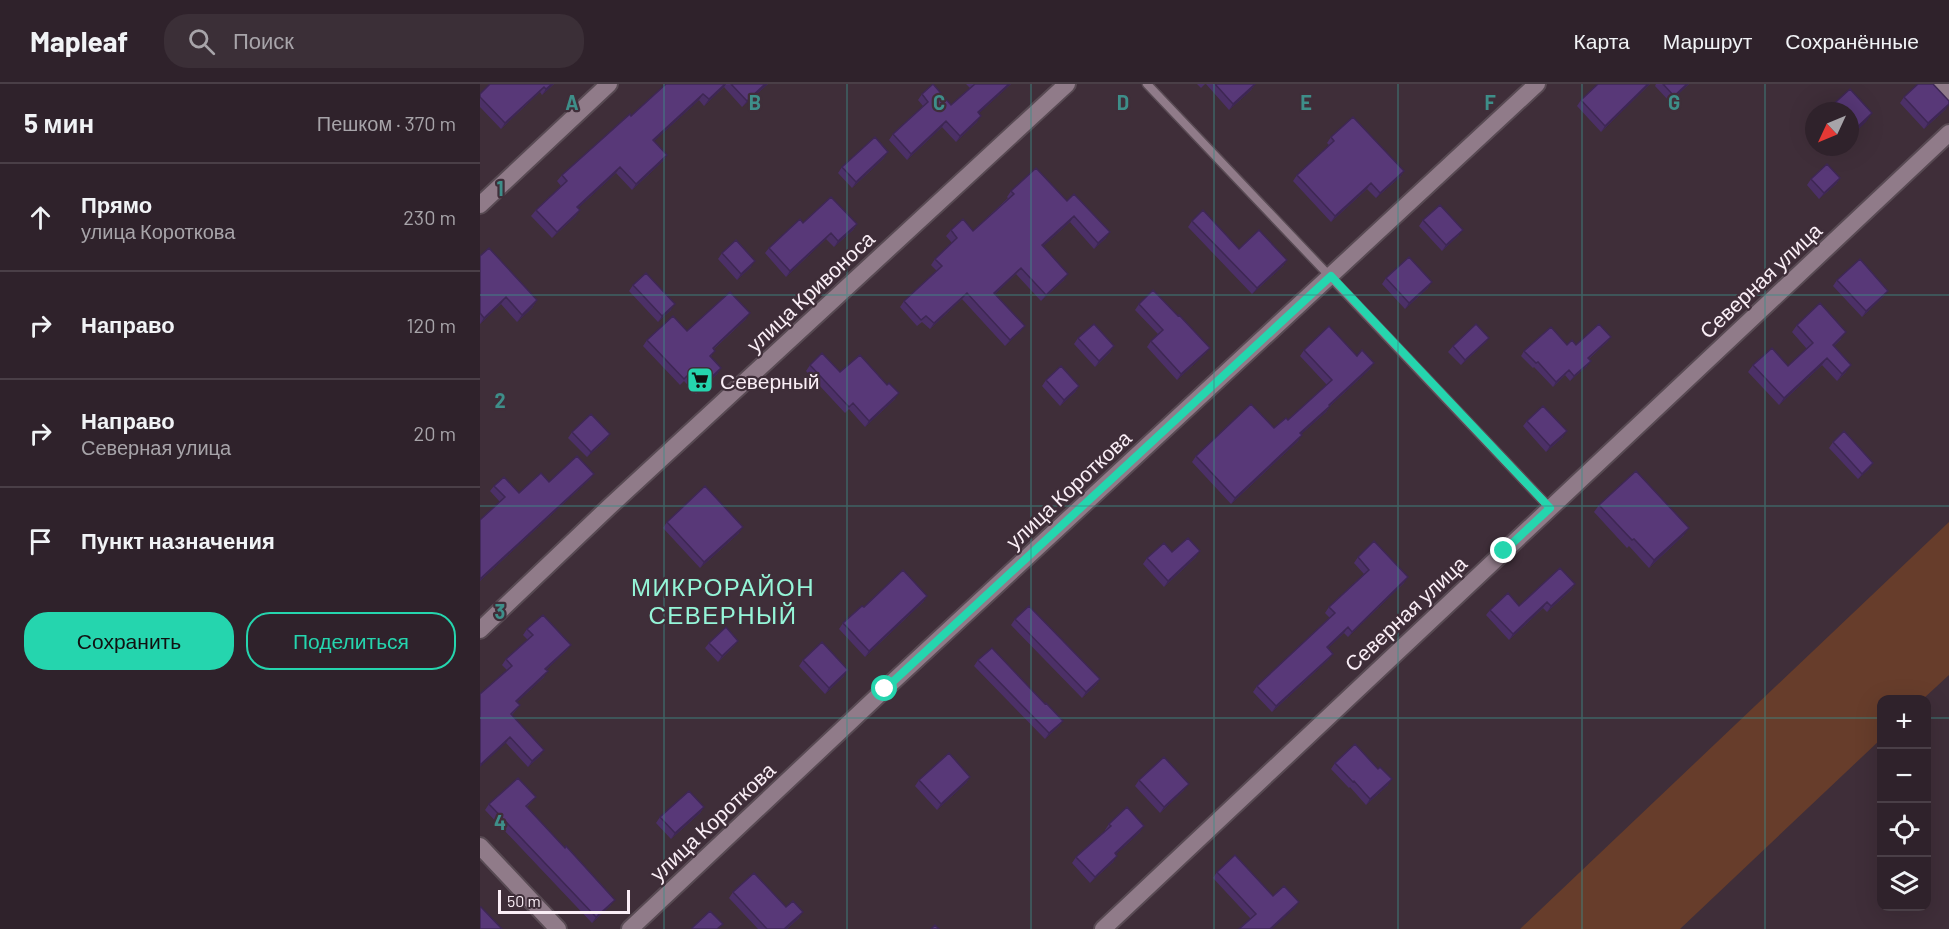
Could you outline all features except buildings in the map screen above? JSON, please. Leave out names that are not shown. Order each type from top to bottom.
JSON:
[{"type":"street","points":[[480,205],[609,84]]},
{"type":"street","name":"улица Кривоноса","points":[[480,630],[1067,84]]},
{"type":"street","name":"улица Короткова","points":[[630,929],[1537,84]]},
{"type":"street","points":[[1941,84],[1949,93]]},
{"type":"street","name":"Северная улица","points":[[1103,929],[1949,133]]},
{"type":"street","points":[[480,846],[558,929]]},
{"type":"lane","points":[[1147,84],[1550,508]]},
{"type":"shaded area","points":[[1949,522],[1949,675],[1927,695],[1877,695],[1877,743],[1680,929],[1520,929]]},
{"type":"place","name":"Северный","points":[[700,380]]},
{"type":"district","name":"МИКРОРАЙОН СЕВЕРНЫЙ","points":[[723,600]]},
{"type":"route","points":[[885,689],[1331,276],[1550,508],[1504,551]]}]
